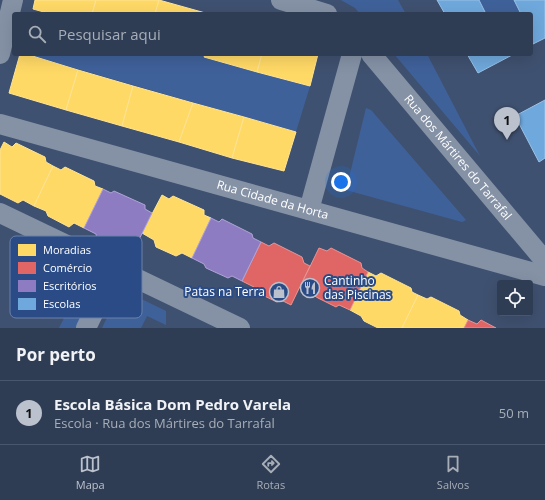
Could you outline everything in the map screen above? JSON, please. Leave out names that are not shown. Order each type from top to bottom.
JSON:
[{"type":"street","points":[[0,54],[13,0]]},
{"type":"street","points":[[281,0],[321,12]]},
{"type":"street","points":[[309,210],[351,56]]},
{"type":"street","name":"Rua dos Mártires do Tarrafal","points":[[373,56],[545,262]]},
{"type":"street","name":"Rua Cidade da Horta","points":[[0,124],[545,276]]},
{"type":"street","points":[[0,213],[47,236]]},
{"type":"street","points":[[142,282],[240,328]]},
{"type":"street","points":[[86,328],[91,318]]},
{"type":"shaded area","points":[[341,0],[398,0],[405,12],[358,12],[355,8]]},
{"type":"shaded area","points":[[479,0],[514,0],[520,12],[485,12]]},
{"type":"shaded area","points":[[33,56],[201,56],[310,86],[296,132]]},
{"type":"shaded area","points":[[396,56],[428,56],[480,156]]},
{"type":"shaded area","points":[[366,108],[371,110],[466,220],[462,222],[346,190]]},
{"type":"shaded area","points":[[142,299],[166,311],[166,325],[147,316],[141,328],[102,328],[107,318],[142,318]]},
{"type":"shaded area","points":[[64,318],[81,318],[76,328],[59,328]]},
{"type":"building: Moradias","points":[[35,0],[96,0],[93,12],[44,12],[33,9]]},
{"type":"building: Moradias","points":[[96,0],[159,0],[156,12],[93,12]]},
{"type":"building: Moradias","points":[[159,0],[202,12],[156,12]]},
{"type":"building: Moradias","points":[[19,56],[32,56],[78,70],[66,110],[9,93]]},
{"type":"building: Moradias","points":[[204,56],[261,56],[257,72]]},
{"type":"building: Moradias","points":[[261,56],[318,56],[310,86],[257,72]]},
{"type":"building: Moradias","points":[[78,70],[133,86],[122,126],[66,110]]},
{"type":"building: Moradias","points":[[133,86],[193,103],[179,142],[122,126]]},
{"type":"building: Moradias","points":[[193,103],[244,117],[232,158],[179,142]]},
{"type":"building: Moradias","points":[[244,117],[296,132],[284,171],[232,158]]},
{"type":"building: Moradias","points":[[4,142],[12,147],[16,143],[45,157],[46,162],[53,166],[34,206],[23,200],[18,203],[0,194],[0,150]]},
{"type":"building: Moradias","points":[[53,166],[61,170],[65,167],[94,181],[95,186],[103,189],[84,228],[74,223],[69,227],[48,216],[46,211],[34,206]]},
{"type":"building: Moradias","points":[[162,195],[169,199],[173,196],[204,210],[204,215],[211,218],[192,258],[182,253],[176,256],[156,247],[154,240],[142,233]]},
{"type":"building: Moradias","points":[[368,272],[376,276],[381,273],[411,288],[412,292],[418,295],[402,328],[378,328],[364,321],[361,316],[350,310]]},
{"type":"building: Moradias","points":[[418,295],[427,299],[431,297],[459,311],[460,315],[468,320],[464,328],[402,328]]},
{"type":"building: Comércio","points":[[261,242],[269,246],[274,243],[302,257],[304,263],[310,266],[291,305],[281,300],[277,302],[256,292],[254,287],[242,281]]},
{"type":"building: Comércio","points":[[319,248],[327,251],[331,248],[361,263],[362,268],[368,272],[350,310],[339,305],[336,307],[318,298],[313,295],[312,291],[301,285]]},
{"type":"building: Comércio","points":[[468,320],[477,324],[481,320],[496,328],[464,328]]},
{"type":"building: Escritórios","points":[[103,189],[111,193],[114,191],[145,205],[145,209],[152,213],[141,236],[96,236],[96,234],[84,228]]},
{"type":"building: Escritórios","points":[[211,218],[219,222],[222,219],[252,234],[253,238],[261,242],[242,281],[232,276],[228,278],[206,268],[204,264],[192,258]]},
{"type":"building: Escolas","points":[[437,0],[479,0],[485,12],[444,12]]},
{"type":"building: Escolas","points":[[514,0],[545,0],[545,38],[533,44],[533,12],[520,12]]},
{"type":"building: Escolas","points":[[468,56],[510,56],[478,73]]},
{"type":"building: Escolas","points":[[545,100],[545,158],[539,162],[515,116]]},
{"type":"place","name":"Escola Básica Dom Pedro Varela","points":[[507,140]]},
{"type":"place","name":"Cantinho das Piscinas","points":[[310,288]]},
{"type":"place","name":"Patas na Terra","points":[[279,292]]}]
